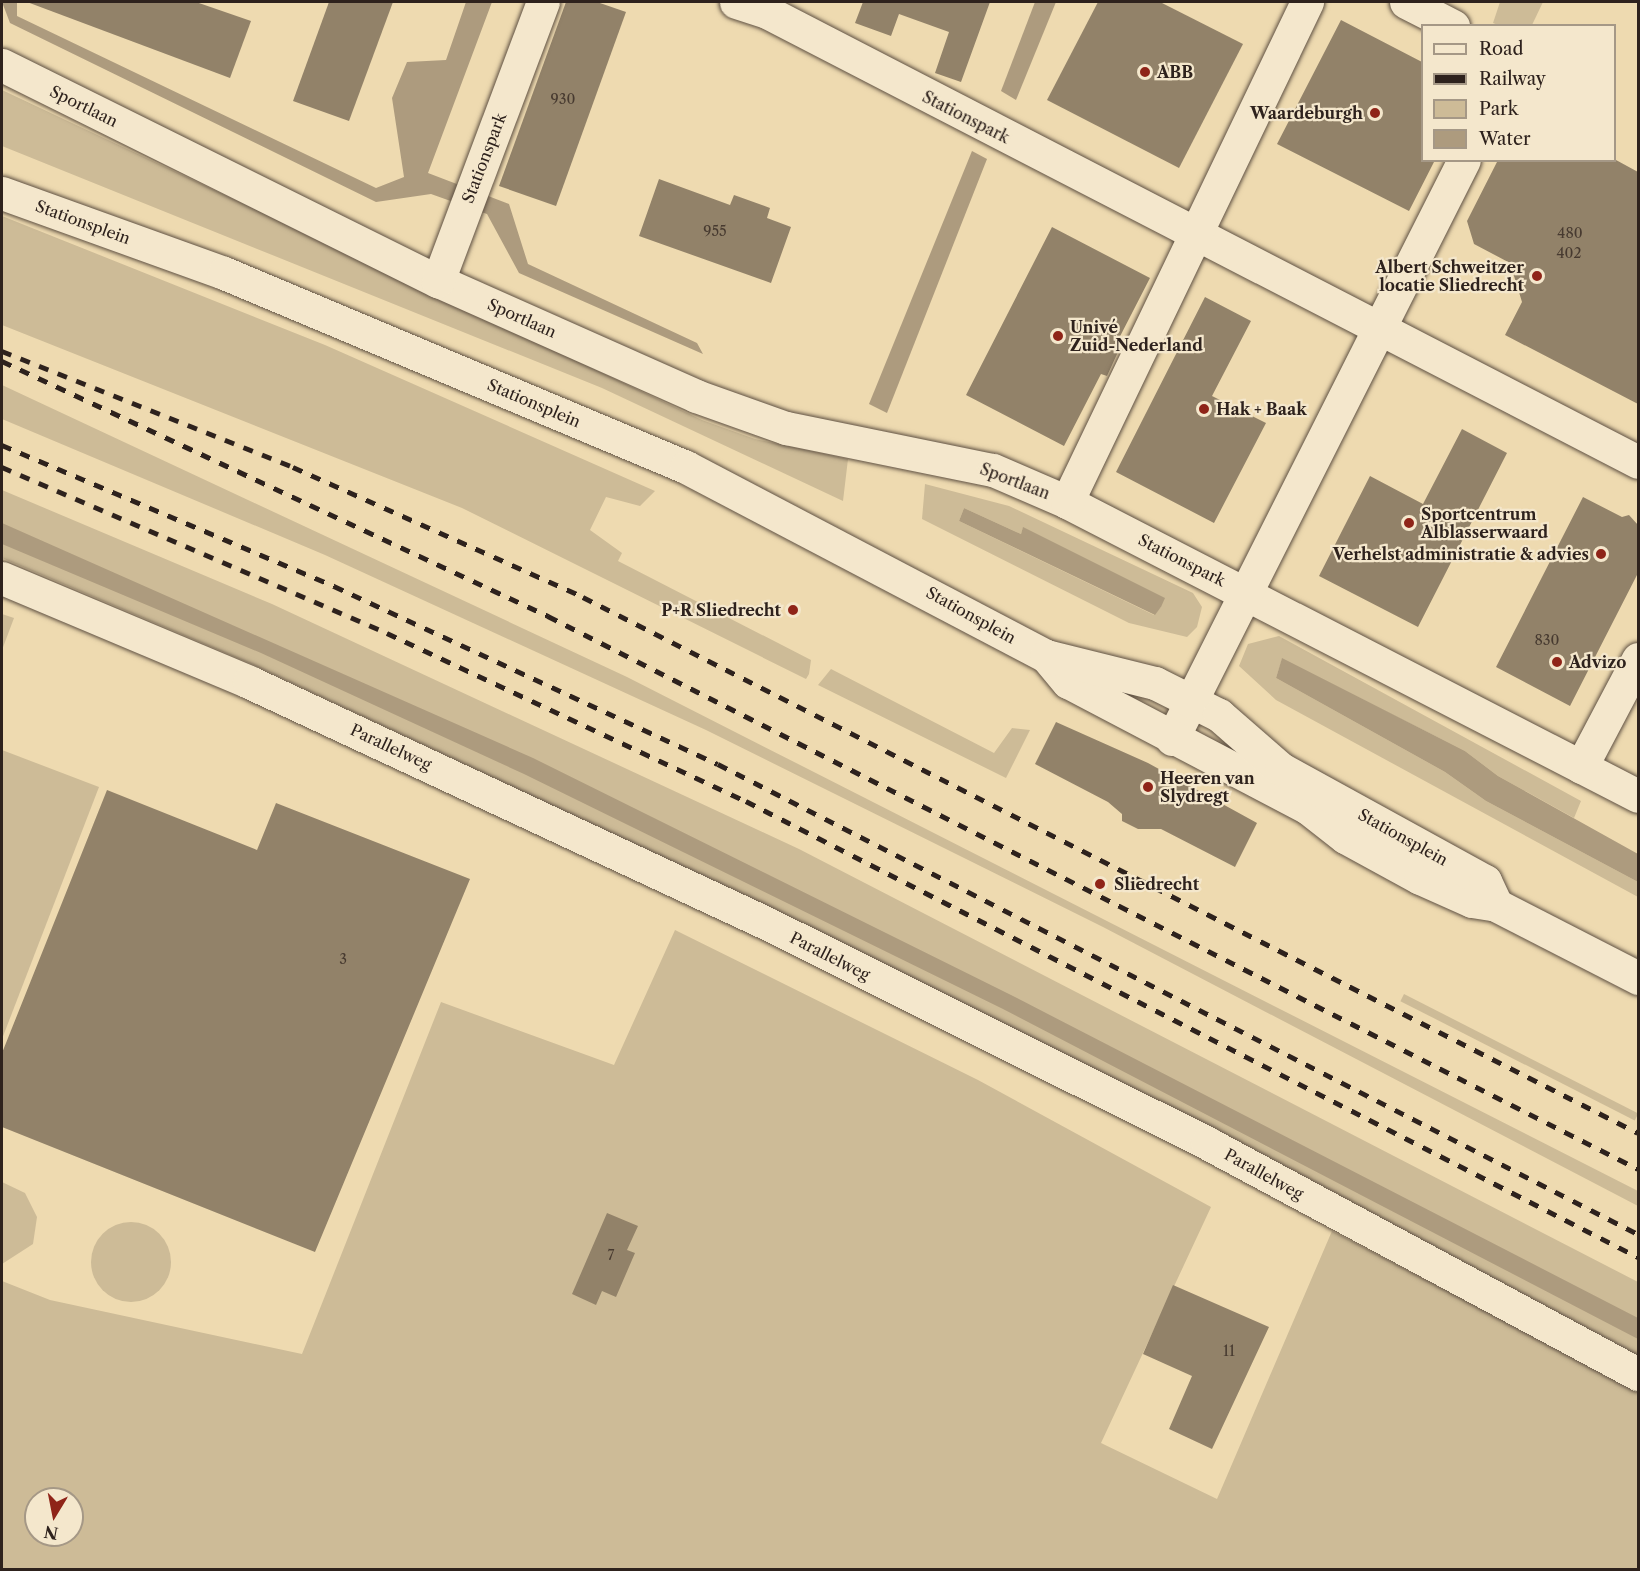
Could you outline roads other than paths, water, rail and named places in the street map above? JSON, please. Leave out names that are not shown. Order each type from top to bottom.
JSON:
[{"type":"street","name":"Stationspark","points":[[438,281],[543,2]]},
{"type":"street","name":"Stationspark","points":[[736,2],[769,13],[1638,462]]},
{"type":"street","points":[[1067,502],[1198,233],[1306,2]]},
{"type":"street","points":[[1406,2],[1449,24]]},
{"type":"street","name":"Sportlaan","points":[[2,65],[438,281],[696,396],[786,428],[993,470],[1067,502]]},
{"type":"street","name":"Stationspark","points":[[1172,739],[1243,591],[1381,328],[1463,162]]},
{"type":"street","name":"Stationsplein","points":[[2,193],[224,273],[686,467],[1046,656],[1109,667],[1191,700],[1219,715],[1281,769],[1485,881],[1496,905]]},
{"type":"street","name":"Stationspark","points":[[1067,502],[1638,796]]},
{"type":"street","name":"Parallelweg","points":[[2,578],[249,682],[764,922],[1207,1143],[1638,1374]]},
{"type":"street","name":"Stationsplein","points":[[1046,656],[1068,682],[1172,739],[1308,808],[1345,837],[1420,878],[1472,901],[1496,905],[1638,978]]},
{"type":"street","points":[[1581,767],[1638,659]]},
{"type":"water","points":[[2,2],[17,2],[17,16],[376,188],[404,177],[392,98],[407,62],[446,60],[466,2],[492,2],[428,173],[509,204],[528,264],[697,343],[703,354],[519,273],[487,214],[431,194],[376,202],[10,23]]},
{"type":"water","points":[[1035,2],[1056,2],[1016,100],[1001,91]]},
{"type":"water","points":[[972,151],[987,159],[887,413],[869,404]]},
{"type":"water","points":[[964,508],[1021,534],[1023,527],[1165,598],[1161,607],[1155,615],[959,521]]},
{"type":"water","points":[[2,523],[533,758],[1011,995],[1638,1318],[1638,1339],[1003,1009],[524,774],[261,653],[2,544]]},
{"type":"water","points":[[1282,658],[1465,751],[1498,776],[1638,854],[1638,882],[1486,801],[1445,772],[1276,678]]},
{"type":"railway","points":[[2,351],[293,467],[583,597],[1638,1133]]},
{"type":"railway","points":[[2,361],[548,616],[1638,1169]]},
{"type":"railway","points":[[2,445],[334,586],[718,764],[1638,1234]]},
{"type":"railway","points":[[2,467],[387,633],[746,801],[1638,1257]]},
{"type":"place","name":"ABB","points":[[1145,72]]},
{"type":"place","name":"Waardeburgh","points":[[1375,113]]},
{"type":"place","name":"Albert Schweitzer locatie Sliedrecht","points":[[1537,276]]},
{"type":"place","name":"Univé Zuid-Nederland","points":[[1058,336]]},
{"type":"place","name":"Hak + Baak","points":[[1204,409]]},
{"type":"place","name":"Sportcentrum Alblasserwaard","points":[[1409,523]]},
{"type":"place","name":"Verhelst administratie & advies","points":[[1601,554]]},
{"type":"place","name":"P+R Sliedrecht","points":[[793,610]]},
{"type":"place","name":"Advizo","points":[[1557,662]]},
{"type":"place","name":"Heeren van Slydregt","points":[[1148,787]]},
{"type":"place","name":"Sliedrecht","points":[[1100,884]]}]
